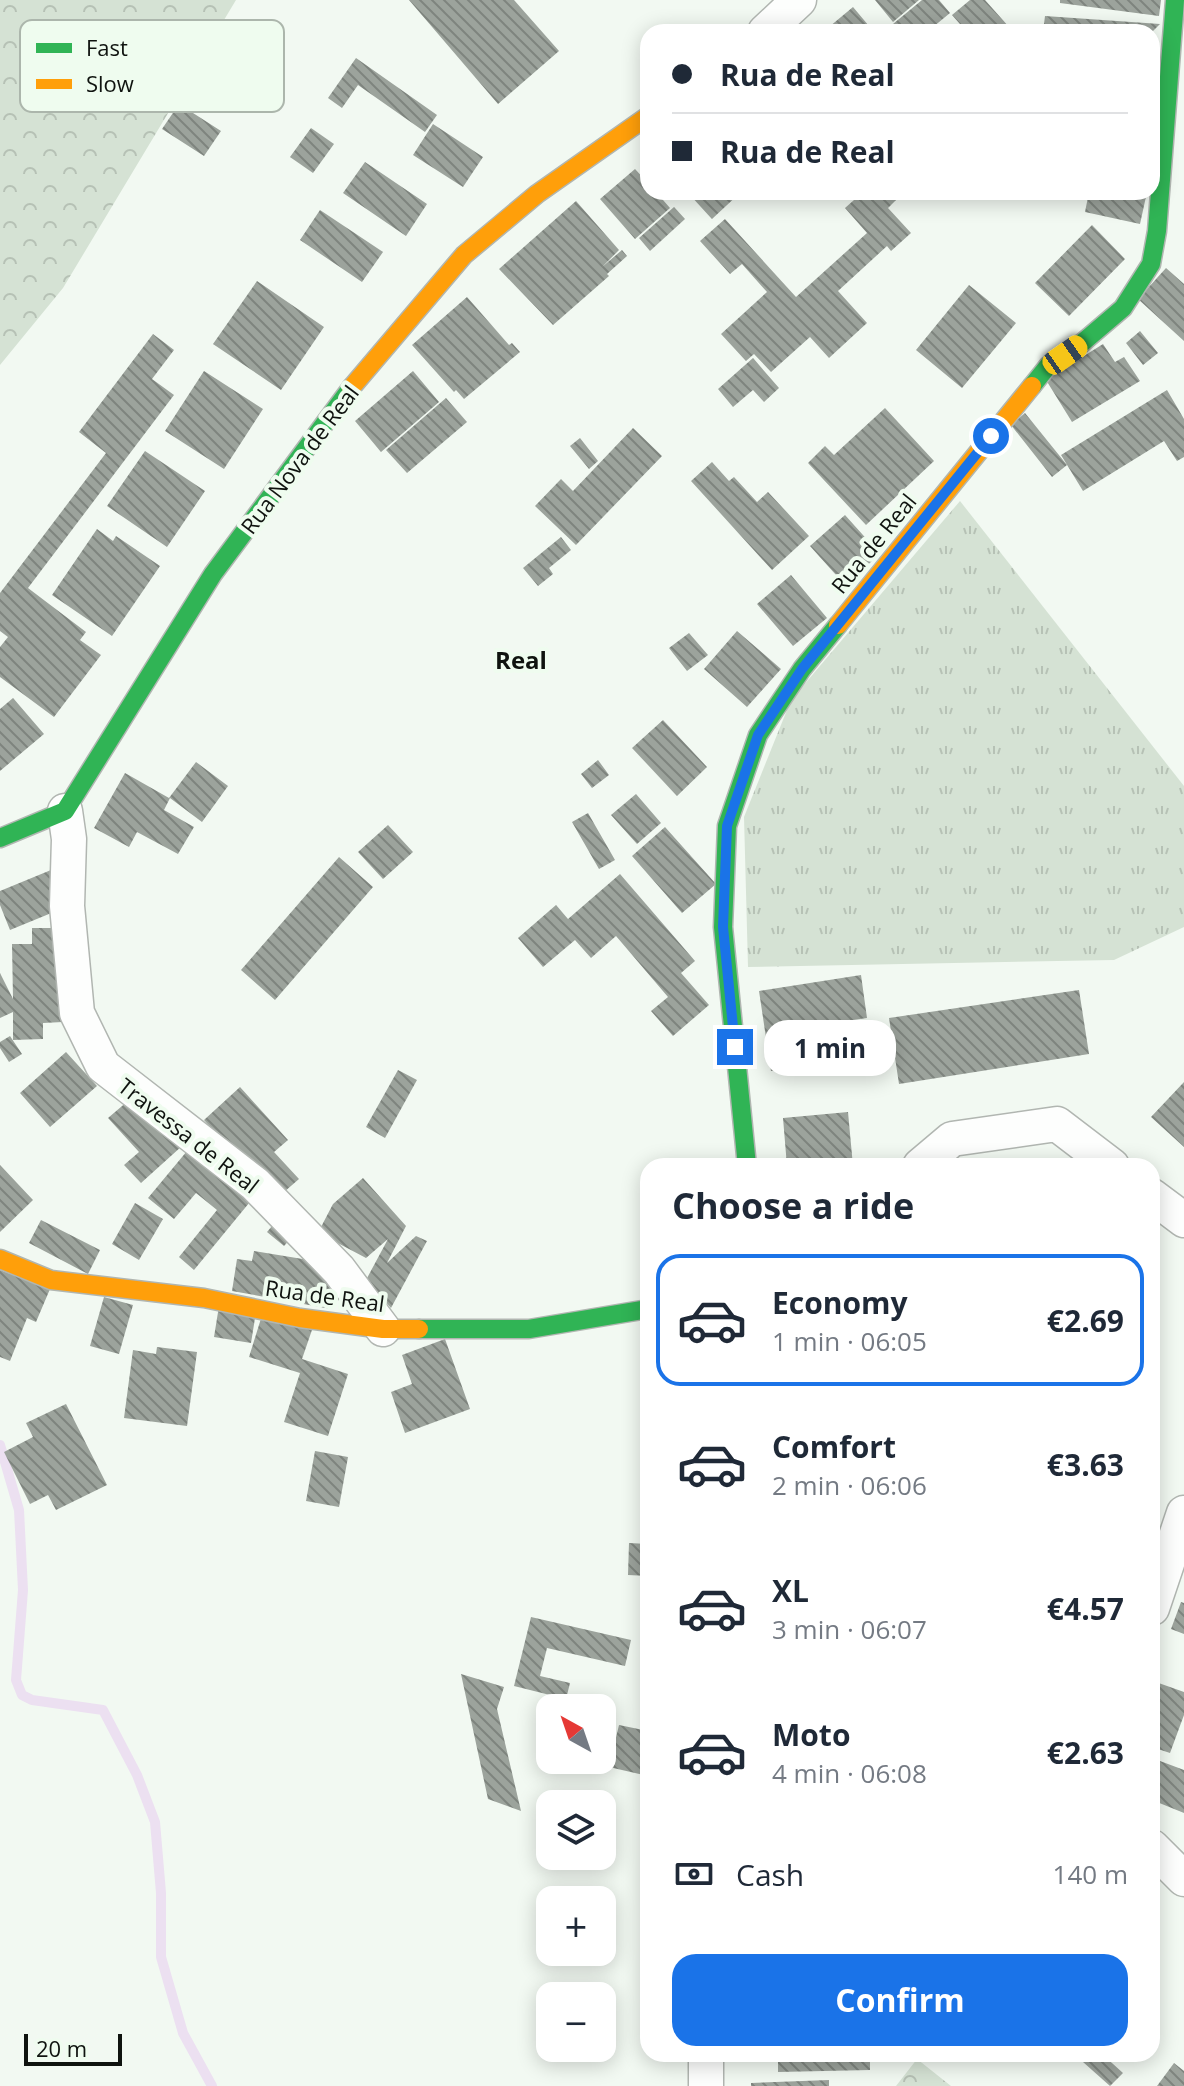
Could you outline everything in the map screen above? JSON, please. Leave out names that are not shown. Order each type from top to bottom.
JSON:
[{"type":"street","points":[[774,24],[799,0]]},
{"type":"street","name":"Rua de Real","points":[[1160,192],[1175,0]]},
{"type":"street","name":"Rua Nova de Real","points":[[65,811],[213,574],[354,384],[464,255],[537,194],[640,122]]},
{"type":"street","name":"Rua de Real","points":[[746,1158],[723,927],[727,826],[758,735],[802,669],[1048,366],[1082,343],[1123,308],[1151,264],[1159,200]]},
{"type":"street","points":[[0,838],[65,811]]},
{"type":"street","name":"Travessa de Real","points":[[65,811],[69,839],[67,906],[77,1013],[103,1066],[255,1184],[339,1270],[383,1329]]},
{"type":"street","points":[[929,1158],[952,1139],[1057,1124],[1102,1158]]},
{"type":"street","points":[[1160,1202],[1184,1220]]},
{"type":"street","name":"Rua de Real","points":[[0,1259],[51,1280],[204,1298],[300,1318],[383,1329],[529,1329],[640,1310]]},
{"type":"street","points":[[1160,1580],[1184,1513]]},
{"type":"street","points":[[1160,1855],[1184,1879]]},
{"type":"street","points":[[706,2062],[706,2086]]},
{"type":"green space","points":[[0,0],[236,0],[224,20],[20,20],[20,112],[169,112],[63,288],[0,365]]},
{"type":"green space","points":[[960,501],[1184,786],[1184,927],[1114,960],[748,967],[744,817],[791,700]]},
{"type":"green space","points":[[915,2062],[921,2062],[951,2086],[896,2086]]},
{"type":"building","points":[[409,0],[514,0],[559,51],[498,104]]},
{"type":"building","points":[[875,0],[919,0],[893,22]]},
{"type":"building","points":[[922,0],[939,0],[950,13],[937,24],[893,24]]},
{"type":"building","points":[[970,0],[985,0],[1006,24],[960,24],[952,15]]},
{"type":"building","points":[[1060,0],[1161,0],[1159,16],[1060,3]]},
{"type":"building","points":[[853,7],[867,24],[833,24]]},
{"type":"building","points":[[1045,16],[1160,24],[1044,24]]},
{"type":"building","points":[[356,58],[437,115],[425,132],[358,85],[342,108],[328,98]]},
{"type":"building","points":[[174,112],[191,112],[221,131],[204,156],[162,129]]},
{"type":"building","points":[[433,124],[483,157],[463,187],[413,155]]},
{"type":"building","points":[[311,128],[334,144],[313,173],[290,157]]},
{"type":"building","points":[[365,162],[427,204],[406,236],[343,193]]},
{"type":"building","points":[[635,169],[640,174],[640,200],[663,200],[670,208],[635,239],[600,199]]},
{"type":"building","points":[[695,200],[732,200],[712,219]]},
{"type":"building","points":[[854,200],[896,200],[888,208],[911,233],[891,251],[887,246],[838,291],[867,323],[829,358],[810,337],[771,372],[754,354],[746,361],[721,334],[767,292],[742,264],[730,274],[700,241],[725,219],[796,297],[867,233],[845,208]]},
{"type":"building","points":[[1087,200],[1145,200],[1140,224],[1085,212]]},
{"type":"building","points":[[576,201],[619,250],[602,267],[622,250],[627,256],[553,325],[499,269]]},
{"type":"building","points":[[674,207],[685,219],[650,251],[639,238]]},
{"type":"building","points":[[320,210],[383,252],[362,282],[300,240]]},
{"type":"building","points":[[1092,225],[1125,259],[1069,316],[1035,283]]},
{"type":"building","points":[[1166,268],[1184,284],[1184,341],[1138,299]]},
{"type":"building","points":[[257,281],[324,327],[281,390],[213,344]]},
{"type":"building","points":[[969,285],[1016,323],[962,388],[916,350]]},
{"type":"building","points":[[467,297],[509,345],[512,343],[520,352],[464,399],[412,345]]},
{"type":"building","points":[[1140,331],[1158,353],[1143,365],[1126,343]]},
{"type":"building","points":[[153,334],[174,350],[152,379],[174,395],[28,588],[86,632],[80,640],[101,655],[54,717],[0,677],[0,647],[8,637],[0,631],[0,593],[106,453],[79,432]]},
{"type":"building","points":[[1103,344],[1115,362],[1124,357],[1140,381],[1072,422],[1046,380]]},
{"type":"building","points":[[753,358],[779,388],[764,402],[753,390],[733,407],[718,389]]},
{"type":"building","points":[[204,371],[263,409],[224,469],[165,431]]},
{"type":"building","points":[[413,371],[439,402],[381,452],[355,421]]},
{"type":"building","points":[[1167,390],[1184,419],[1184,457],[1177,461],[1164,441],[1083,491],[1061,455]]},
{"type":"building","points":[[446,398],[467,422],[407,473],[386,450]]},
{"type":"building","points":[[885,408],[934,461],[866,525],[808,463],[825,446],[834,455]]},
{"type":"building","points":[[1025,413],[1067,465],[1052,477],[1011,425]]},
{"type":"building","points":[[633,428],[662,456],[576,545],[535,506],[561,479],[573,491]]},
{"type":"building","points":[[580,438],[598,461],[589,469],[570,446]]},
{"type":"building","points":[[145,451],[205,491],[167,547],[107,506]]},
{"type":"building","points":[[712,462],[729,481],[734,477],[757,502],[768,492],[809,536],[772,570],[691,481]]},
{"type":"building","points":[[845,515],[880,554],[845,585],[810,546]]},
{"type":"building","points":[[97,529],[113,541],[116,536],[160,566],[112,636],[52,595]]},
{"type":"building","points":[[561,537],[571,550],[549,568],[553,574],[538,586],[523,568]]},
{"type":"building","points":[[791,575],[827,618],[793,646],[757,604]]},
{"type":"building","points":[[737,631],[781,669],[747,707],[704,669]]},
{"type":"building","points":[[689,633],[708,655],[687,671],[669,648]]},
{"type":"building","points":[[13,698],[44,734],[0,771],[0,709]]},
{"type":"building","points":[[663,720],[707,767],[677,796],[632,748]]},
{"type":"building","points":[[598,760],[609,775],[592,788],[581,774]]},
{"type":"building","points":[[196,762],[228,786],[202,822],[170,798],[164,810],[194,827],[178,854],[137,832],[129,847],[94,828],[125,773],[169,798]]},
{"type":"building","points":[[636,794],[661,823],[637,844],[611,815]]},
{"type":"building","points":[[588,813],[615,860],[599,869],[572,822]]},
{"type":"building","points":[[388,825],[413,852],[383,879],[358,852]]},
{"type":"building","points":[[665,827],[716,884],[682,913],[632,856]]},
{"type":"building","points":[[339,857],[373,887],[275,1000],[241,970]]},
{"type":"building","points":[[51,870],[66,907],[10,930],[0,905],[0,891]]},
{"type":"building","points":[[620,874],[695,961],[681,973],[709,1005],[673,1036],[651,1011],[668,997],[616,936],[591,958],[575,940],[543,967],[518,938],[556,905],[568,919]]},
{"type":"building","points":[[32,928],[61,928],[63,1022],[43,1023],[43,1039],[13,1040],[13,1012],[0,1018],[0,973],[13,999],[12,944],[32,944]]},
{"type":"building","points":[[861,975],[867,1018],[825,1024],[830,1062],[771,1071],[759,991]]},
{"type":"building","points":[[1079,990],[1089,1054],[899,1084],[889,1018]]},
{"type":"building","points":[[10,1036],[22,1054],[9,1062],[0,1048],[0,1042]]},
{"type":"building","points":[[66,1052],[97,1086],[50,1127],[20,1093]]},
{"type":"building","points":[[398,1070],[417,1080],[385,1138],[366,1127]]},
{"type":"building","points":[[1184,1082],[1184,1147],[1151,1117]]},
{"type":"building","points":[[240,1087],[288,1140],[274,1152],[299,1179],[276,1199],[204,1120]]},
{"type":"building","points":[[135,1095],[182,1146],[141,1183],[124,1165],[139,1152],[108,1118]]},
{"type":"building","points":[[848,1112],[852,1158],[786,1158],[783,1118]]},
{"type":"building","points":[[192,1145],[254,1197],[194,1270],[179,1257],[217,1210],[196,1193],[174,1219],[148,1198]]},
{"type":"building","points":[[0,1165],[33,1200],[0,1232]]},
{"type":"building","points":[[363,1178],[406,1226],[387,1263],[416,1236],[427,1241],[391,1308],[366,1280],[388,1239],[366,1258],[332,1240],[321,1227],[333,1204]]},
{"type":"building","points":[[135,1203],[163,1219],[139,1260],[112,1244]]},
{"type":"building","points":[[41,1220],[100,1250],[88,1274],[29,1243]]},
{"type":"building","points":[[277,1220],[294,1235],[284,1246],[267,1232]]},
{"type":"building","points":[[254,1251],[339,1265],[331,1309],[232,1291],[237,1259],[252,1261]]},
{"type":"building","points":[[0,1270],[50,1289],[36,1322],[27,1318],[10,1361],[0,1357]]},
{"type":"building","points":[[104,1297],[133,1305],[119,1354],[90,1346]]},
{"type":"building","points":[[219,1306],[256,1312],[251,1343],[214,1337]]},
{"type":"building","points":[[263,1312],[313,1327],[302,1359],[348,1374],[328,1436],[284,1422],[300,1373],[249,1357]]},
{"type":"building","points":[[445,1339],[470,1409],[405,1433],[391,1392],[412,1384],[402,1355]]},
{"type":"building","points":[[157,1347],[197,1352],[187,1426],[124,1418],[133,1350],[156,1354]]},
{"type":"building","points":[[66,1404],[107,1485],[56,1510],[48,1495],[30,1504],[4,1452],[33,1437],[26,1423]]},
{"type":"building","points":[[315,1451],[348,1457],[339,1507],[306,1501]]},
{"type":"building","points":[[629,1543],[640,1544],[640,1576],[628,1575]]},
{"type":"building","points":[[1181,1602],[1184,1603],[1184,1634],[1171,1629]]},
{"type":"building","points":[[531,1617],[631,1640],[625,1666],[547,1648],[540,1676],[570,1683],[567,1694],[546,1694],[514,1686]]},
{"type":"building","points":[[461,1674],[504,1687],[497,1709],[521,1811],[488,1799]]},
{"type":"building","points":[[1160,1683],[1184,1692],[1184,1715],[1170,1753],[1160,1750]]},
{"type":"building","points":[[619,1725],[640,1729],[640,1774],[616,1769]]},
{"type":"building","points":[[1160,1761],[1184,1770],[1184,1813],[1160,1803]]},
{"type":"building","points":[[778,2062],[870,2062],[870,2070],[778,2072]]},
{"type":"building","points":[[1083,2062],[1111,2062],[1123,2073],[1110,2086]]},
{"type":"building","points":[[1174,2063],[1184,2071],[1184,2086],[1157,2086]]},
{"type":"building","points":[[829,2080],[829,2086],[751,2086],[751,2083]]},
{"type":"waterway","points":[[0,1445],[19,1510],[23,1590],[16,1680],[22,1695],[32,1700],[103,1710],[137,1775],[155,1822],[161,1893],[161,1957],[183,2033],[212,2086]]},
{"type":"traffic: fast","points":[[1160,192],[1175,0]]},
{"type":"traffic: fast","points":[[1032,386],[1048,366],[1082,343],[1123,308],[1151,264],[1159,200]]},
{"type":"traffic: fast","points":[[0,838],[65,811],[213,574],[351,388]]},
{"type":"traffic: fast","points":[[746,1158],[723,927],[727,826],[758,735],[802,669],[838,625]]},
{"type":"traffic: fast","points":[[419,1329],[529,1329],[640,1310]]},
{"type":"traffic: slow","points":[[351,388],[464,255],[537,194],[640,122]]},
{"type":"traffic: slow","points":[[838,625],[1032,386]]},
{"type":"traffic: slow","points":[[0,1259],[51,1280],[204,1298],[300,1318],[383,1329],[419,1329]]},
{"type":"district","name":"Real","points":[[521,659]]},
{"type":"route","points":[[735,1047],[723,927],[727,826],[758,735],[802,669],[991,436]]}]
